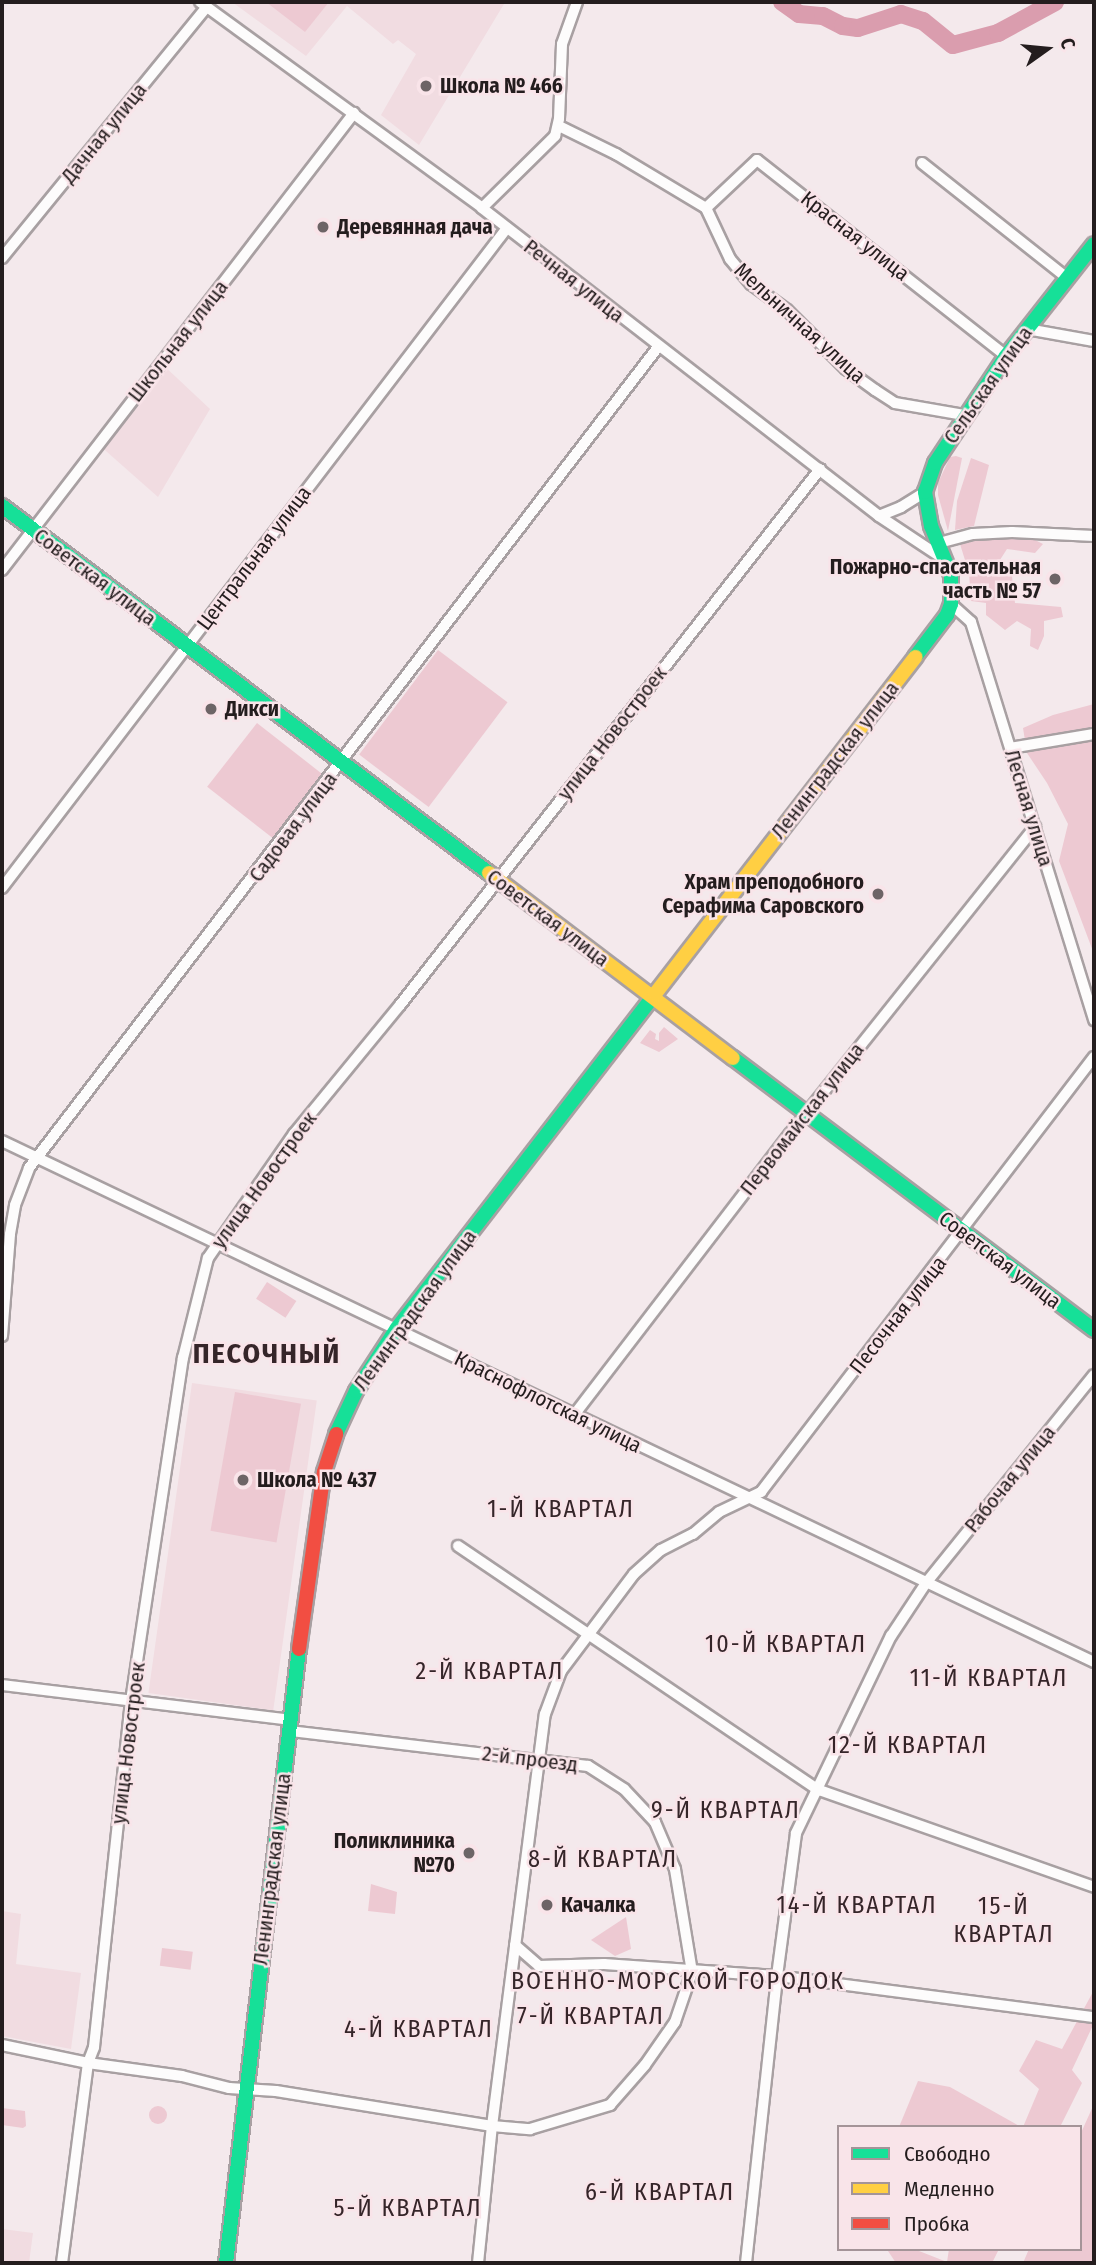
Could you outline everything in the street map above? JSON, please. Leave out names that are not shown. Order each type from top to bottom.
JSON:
[{"type":"main road","name":"Сельская улица","points":[[925,492],[935,463],[964,415],[1006,356],[1094,244]]},
{"type":"main road","name":"Лесная улица","points":[[925,492],[926,508],[946,561],[956,603]]},
{"type":"main road","name":"Советская улица","points":[[2,506],[1094,1330]]},
{"type":"main road","name":"Ленинградская улица","points":[[226,2263],[290,1726],[324,1472],[346,1411],[397,1328],[956,603]]},
{"type":"street","points":[[482,208],[545,147],[559,126],[562,44],[576,2]]},
{"type":"street","name":"Речная улица","points":[[203,5],[482,208],[879,516],[946,561]]},
{"type":"street","name":"Дачная улица","points":[[2,258],[203,5]]},
{"type":"street","name":"Школьная улица","points":[[2,570],[354,113]]},
{"type":"street","points":[[559,126],[616,154],[706,208]]},
{"type":"street","name":"Красная улица","points":[[706,208],[757,160],[1006,356]]},
{"type":"street","points":[[922,163],[1067,278]]},
{"type":"street","name":"Мельничная улица","points":[[706,208],[730,259],[751,284],[787,310],[846,369],[895,403],[964,415]]},
{"type":"street","name":"Центральная улица","points":[[2,888],[507,228]]},
{"type":"street","points":[[1027,329],[1094,341]]},
{"type":"street","name":"Садовая улица","points":[[2,1336],[15,1205],[29,1168],[39,1159],[658,347]]},
{"type":"street","name":"улица Новостроек","points":[[62,2263],[88,2063],[94,2047],[131,1700],[183,1358],[208,1258],[294,1135],[400,1005],[496,879],[820,469]]},
{"type":"street","points":[[879,516],[901,507],[925,492]]},
{"type":"street","points":[[939,543],[973,534],[1012,532],[1094,536]]},
{"type":"street","name":"Лесная улица","points":[[956,603],[971,622],[1094,1020]]},
{"type":"street","points":[[1010,748],[1094,734]]},
{"type":"street","name":"Первомайская улица","points":[[574,1415],[807,1112],[1035,827]]},
{"type":"street","name":"Песочная улица","points":[[478,2263],[492,2126],[545,1714],[561,1671],[634,1574],[661,1550],[693,1534],[719,1512],[761,1492],[1094,1058]]},
{"type":"street","name":"Краснофлотская улица","points":[[2,1141],[1094,1662]]},
{"type":"street","name":"Рабочая улица","points":[[746,2263],[777,1976],[796,1833],[891,1636],[926,1583],[1094,1375]]},
{"type":"street","points":[[458,1546],[819,1790],[1094,1887]]},
{"type":"street","name":"2-й проезд","points":[[2,1685],[131,1700],[290,1726],[588,1766],[624,1789],[655,1822],[676,1869],[692,1972],[675,2022],[645,2065],[610,2105],[530,2129],[492,2126],[276,2091],[247,2090],[182,2076],[88,2063],[2,2045]]},
{"type":"street","points":[[515,1945],[539,1966],[604,1964],[777,1976],[1094,2017]]},
{"type":"street","points":[[738,2263],[746,2249]]},
{"type":"shaded area","name":"Школа № 466","points":[[232,2],[504,4],[419,145],[381,115],[416,54],[398,40],[393,44],[347,6],[306,56]]},
{"type":"shaded area","points":[[266,2],[329,2],[305,32]]},
{"type":"shaded area","points":[[161,363],[210,409],[158,497],[98,444]]},
{"type":"shaded area","points":[[950,457],[962,458],[948,531],[938,495],[938,483]]},
{"type":"shaded area","points":[[971,458],[989,465],[974,526],[955,530],[957,501]]},
{"type":"shaded area","points":[[1027,536],[1043,544],[1035,553],[1007,549],[998,563],[1012,576],[1015,603],[1061,607],[1063,617],[1044,621],[1044,636],[1038,650],[1030,646],[1031,629],[1017,621],[1005,630],[986,615],[986,603],[971,601],[969,573],[960,544],[976,539]]},
{"type":"shaded area","points":[[438,650],[507,702],[429,807],[359,755]]},
{"type":"shaded area","points":[[1094,704],[1094,954],[1059,861],[1068,824],[1047,783],[1027,753],[1023,728],[1053,715]]},
{"type":"shaded area","points":[[257,723],[326,777],[276,841],[207,787]]},
{"type":"shaded area","points":[[664,1027],[678,1039],[659,1052],[640,1043],[650,1030],[656,1034],[655,1039],[659,1041],[659,1033]]},
{"type":"shaded area","points":[[267,1282],[296,1301],[285,1318],[256,1299]]},
{"type":"shaded area","name":"Школа № 437","points":[[192,1383],[317,1401],[273,1710],[148,1693]]},
{"type":"shaded area","points":[[235,1392],[301,1404],[276,1542],[211,1531]]},
{"type":"shaded area","points":[[371,1884],[397,1892],[395,1914],[368,1911]]},
{"type":"shaded area","points":[[2,1911],[21,1914],[16,1964],[81,1973],[71,2049],[2,2036]]},
{"type":"shaded area","points":[[626,1917],[631,1949],[615,1956],[591,1940]]},
{"type":"shaded area","points":[[162,1948],[193,1952],[191,1970],[160,1966]]},
{"type":"shaded area","points":[[1094,1990],[1094,2023],[1072,2070],[1082,2083],[1061,2125],[1024,2125],[1039,2089],[1019,2071],[1036,2040],[1062,2049]]},
{"type":"shaded area","points":[[918,2081],[950,2087],[1017,2125],[900,2125]]},
{"type":"shaded area","points":[[1094,2104],[1094,2263],[1023,2263],[1028,2251],[1082,2251],[1082,2131]]},
{"type":"shaded area","points":[[158,2106],[164,2109],[167,2115],[164,2121],[158,2124],[152,2121],[149,2115],[152,2109]]},
{"type":"shaded area","points":[[2,2108],[25,2111],[26,2126],[23,2128],[2,2125]]},
{"type":"shaded area","points":[[2,2229],[33,2233],[29,2263],[2,2263]]},
{"type":"shaded area","points":[[888,2251],[919,2251],[947,2262],[949,2251],[998,2251],[992,2263],[896,2263]]},
{"type":"waterway","points":[[782,2],[799,14],[823,16],[843,26],[858,28],[901,14],[923,21],[953,45],[998,33],[1055,2]]},
{"type":"traffic: fast","points":[[915,657],[947,615],[951,604],[951,575],[931,526],[925,492],[935,463],[1006,356],[1094,244]]},
{"type":"traffic: fast","points":[[2,506],[489,873]]},
{"type":"traffic: fast","points":[[336,1434],[356,1391],[397,1328],[655,994]]},
{"type":"traffic: fast","points":[[733,1058],[1094,1330]]},
{"type":"traffic: fast","points":[[226,2263],[299,1649]]},
{"type":"traffic: slow","points":[[655,994],[915,657]]},
{"type":"traffic: slow","points":[[489,873],[733,1058]]},
{"type":"traffic: jam","points":[[299,1649],[324,1472],[336,1434]]},
{"type":"place","name":"Школа № 466","points":[[426,86]]},
{"type":"place","name":"Деревянная дача","points":[[323,227]]},
{"type":"place","name":"Пожарно-спасательная часть № 57","points":[[1055,579]]},
{"type":"place","name":"Дикси","points":[[211,709]]},
{"type":"place","name":"Храм преподобного Серафима Саровского","points":[[878,894]]},
{"type":"place","name":"Школа № 437","points":[[243,1480]]},
{"type":"place","name":"Поликлиника №70","points":[[469,1853]]},
{"type":"place","name":"Качалка","points":[[547,1905]]},
{"type":"district","name":"ПЕСОЧНЫЙ","points":[[267,1354]]},
{"type":"district","name":"1-Й КВАРТАЛ","points":[[561,1510]]},
{"type":"district","name":"10-Й КВАРТАЛ","points":[[786,1645]]},
{"type":"district","name":"2-Й КВАРТАЛ","points":[[490,1672]]},
{"type":"district","name":"11-Й КВАРТАЛ","points":[[989,1679]]},
{"type":"district","name":"12-Й КВАРТАЛ","points":[[908,1746]]},
{"type":"district","name":"9-Й КВАРТАЛ","points":[[726,1811]]},
{"type":"district","name":"8-Й КВАРТАЛ","points":[[603,1860]]},
{"type":"district","name":"14-Й КВАРТАЛ","points":[[857,1906]]},
{"type":"district","name":"15-Й КВАРТАЛ","points":[[1004,1921]]},
{"type":"district","name":"ВОЕННО-МОРСКОЙ ГОРОДОК","points":[[678,1982]]},
{"type":"district","name":"7-Й КВАРТАЛ","points":[[591,2017]]},
{"type":"district","name":"4-Й КВАРТАЛ","points":[[419,2030]]},
{"type":"district","name":"6-Й КВАРТАЛ","points":[[660,2193]]},
{"type":"district","name":"5-Й КВАРТАЛ","points":[[408,2209]]}]
